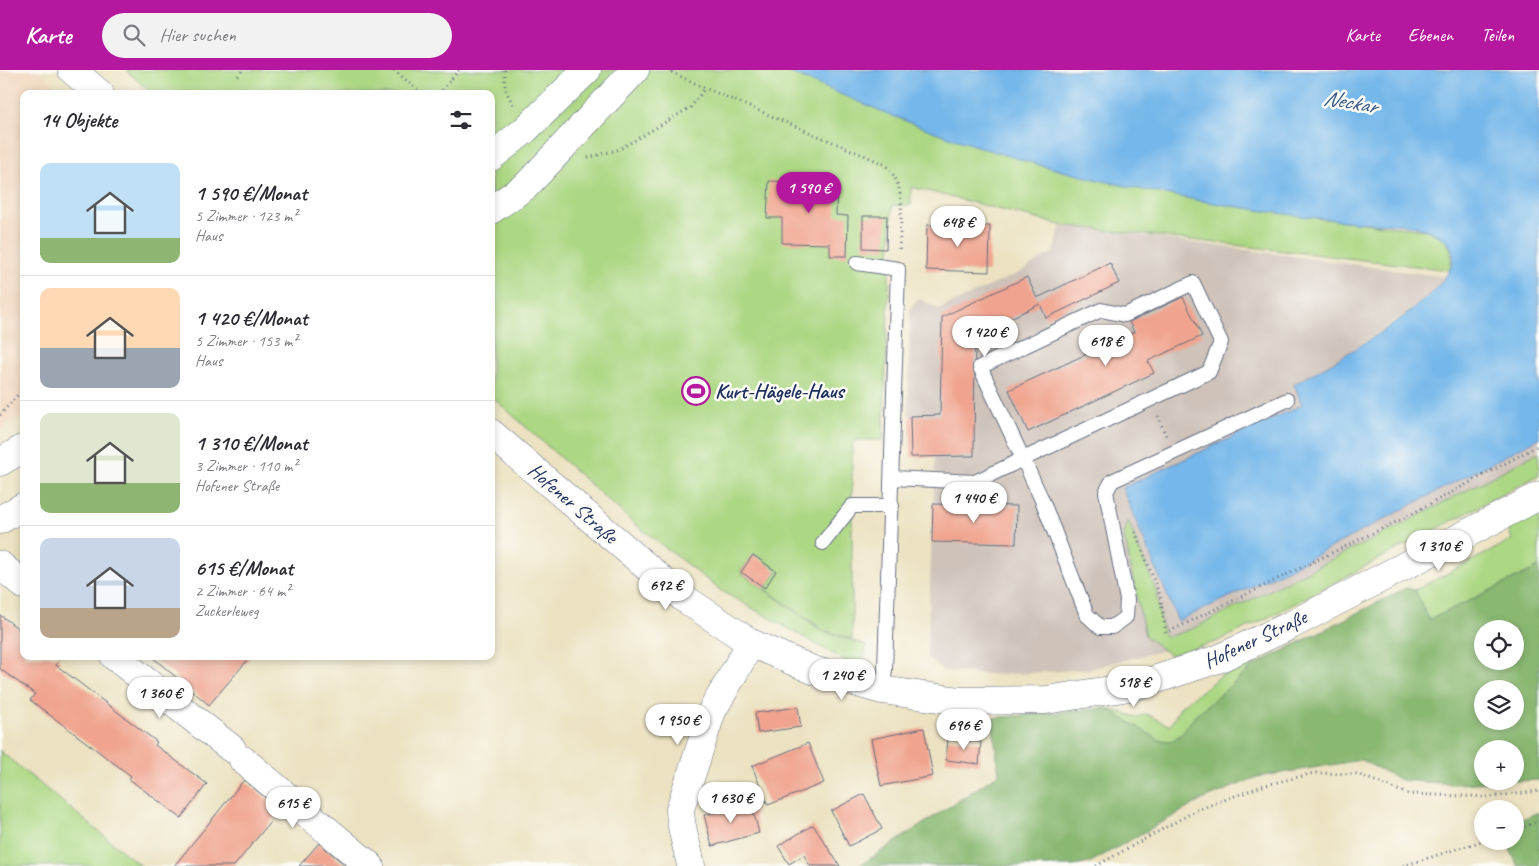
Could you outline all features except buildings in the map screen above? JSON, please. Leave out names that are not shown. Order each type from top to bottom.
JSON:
[{"type":"street","points":[[72,70],[95,90]]},
{"type":"street","points":[[495,154],[525,130],[587,70]]},
{"type":"street","points":[[495,207],[526,186],[635,70]]},
{"type":"street","name":"Hofener Straße","points":[[495,436],[682,597],[751,643],[813,670],[882,690],[960,701],[1046,700],[1136,686],[1218,659],[1539,496]]},
{"type":"street","points":[[0,462],[20,450]]},
{"type":"street","points":[[0,520],[20,508]]},
{"type":"street","points":[[0,565],[20,582]]},
{"type":"street","points":[[691,866],[688,847],[680,823],[680,809],[712,711],[751,643]]},
{"type":"street","points":[[119,660],[237,754],[370,866]]},
{"type":"lane","points":[[857,263],[898,269],[892,506],[885,670],[882,690]]},
{"type":"lane","points":[[893,478],[975,482],[1023,459],[1209,372],[1221,342],[1193,283],[1125,315],[1101,310],[980,367],[1023,459],[1042,500],[1087,615],[1100,627],[1112,627],[1126,617],[1127,600],[1106,492],[1112,481],[1287,400]]},
{"type":"lane","points":[[822,543],[852,506],[892,506]]},
{"type":"path","points":[[238,76],[243,70]]},
{"type":"path","points":[[394,70],[417,90]]},
{"type":"path","points":[[442,90],[460,70]]},
{"type":"path","points":[[505,70],[505,88],[512,103]]},
{"type":"path","points":[[667,70],[882,163],[891,169],[898,180],[901,199],[898,269]]},
{"type":"path","points":[[590,158],[620,149],[692,107],[705,88]]},
{"type":"path","points":[[0,415],[20,392]]},
{"type":"path","points":[[1158,416],[1168,439]]},
{"type":"path","points":[[1132,522],[1160,595],[1166,633],[1404,518],[1539,445]]},
{"type":"path","points":[[1096,866],[1197,810],[1262,786],[1314,773],[1357,774],[1408,794],[1490,796],[1539,791]]},
{"type":"path","points":[[1524,827],[1539,821]]},
{"type":"path","points":[[1403,866],[1474,844]]},
{"type":"shaded area","points":[[0,70],[38,70],[60,90],[20,90],[20,417],[0,429]]},
{"type":"shaded area","points":[[1061,225],[1447,277],[1426,298],[1341,358],[1302,405],[1122,488],[1289,569],[1539,438],[1539,461],[1173,648],[1089,669],[1001,675],[943,671],[927,657],[935,457],[911,457],[910,416],[908,413],[910,311],[914,302],[920,299],[939,309],[1019,273],[1053,252]]},
{"type":"green space","points":[[126,70],[783,70],[1292,215],[1426,230],[1445,240],[1448,244],[1451,255],[1450,270],[1061,225],[911,187],[911,205],[892,205],[883,440],[856,440],[852,444],[852,639],[823,630],[765,589],[778,571],[754,554],[740,572],[823,631],[866,645],[862,670],[720,590],[635,524],[495,400],[495,90],[148,90]]},
{"type":"green space","points":[[1539,452],[1539,475],[1265,619],[1216,642],[1170,655],[1145,636],[1124,535],[1128,521],[1156,591],[1163,634],[1167,637],[1192,629],[1407,522]]},
{"type":"green space","points":[[1539,511],[1539,567],[1429,620],[1415,590],[1512,540],[1508,528]]},
{"type":"green space","points":[[1539,567],[1539,780],[1524,781],[1524,740],[1474,740],[1474,783],[1454,784],[1401,780],[1361,760],[1257,777],[1202,800],[1089,863],[1073,866],[859,866],[999,774],[992,718],[1106,708],[1159,740],[1172,741],[1180,735],[1197,714],[1255,665],[1406,588],[1415,590],[1429,620]]},
{"type":"green space","points":[[1255,665],[1197,714],[1180,735],[1172,741],[1159,740],[1106,708],[1137,717],[1147,714],[1170,726],[1181,706],[1222,675]]},
{"type":"green space","points":[[0,751],[141,866],[0,866]]},
{"type":"green space","points":[[1539,812],[1539,866],[1518,866],[1510,850],[1524,850],[1524,818]]},
{"type":"water","name":"Neckar","points":[[783,70],[1539,70],[1539,438],[1289,569],[1178,621],[1122,488],[1302,405],[1294,384],[1360,346],[1414,308],[1435,289],[1449,270],[1453,254],[1450,245],[1435,234],[1418,227],[1270,212],[1129,187],[1044,166],[960,141],[919,126]]},
{"type":"place","name":"Kurt-Hägele-Haus","points":[[696,391]]}]
